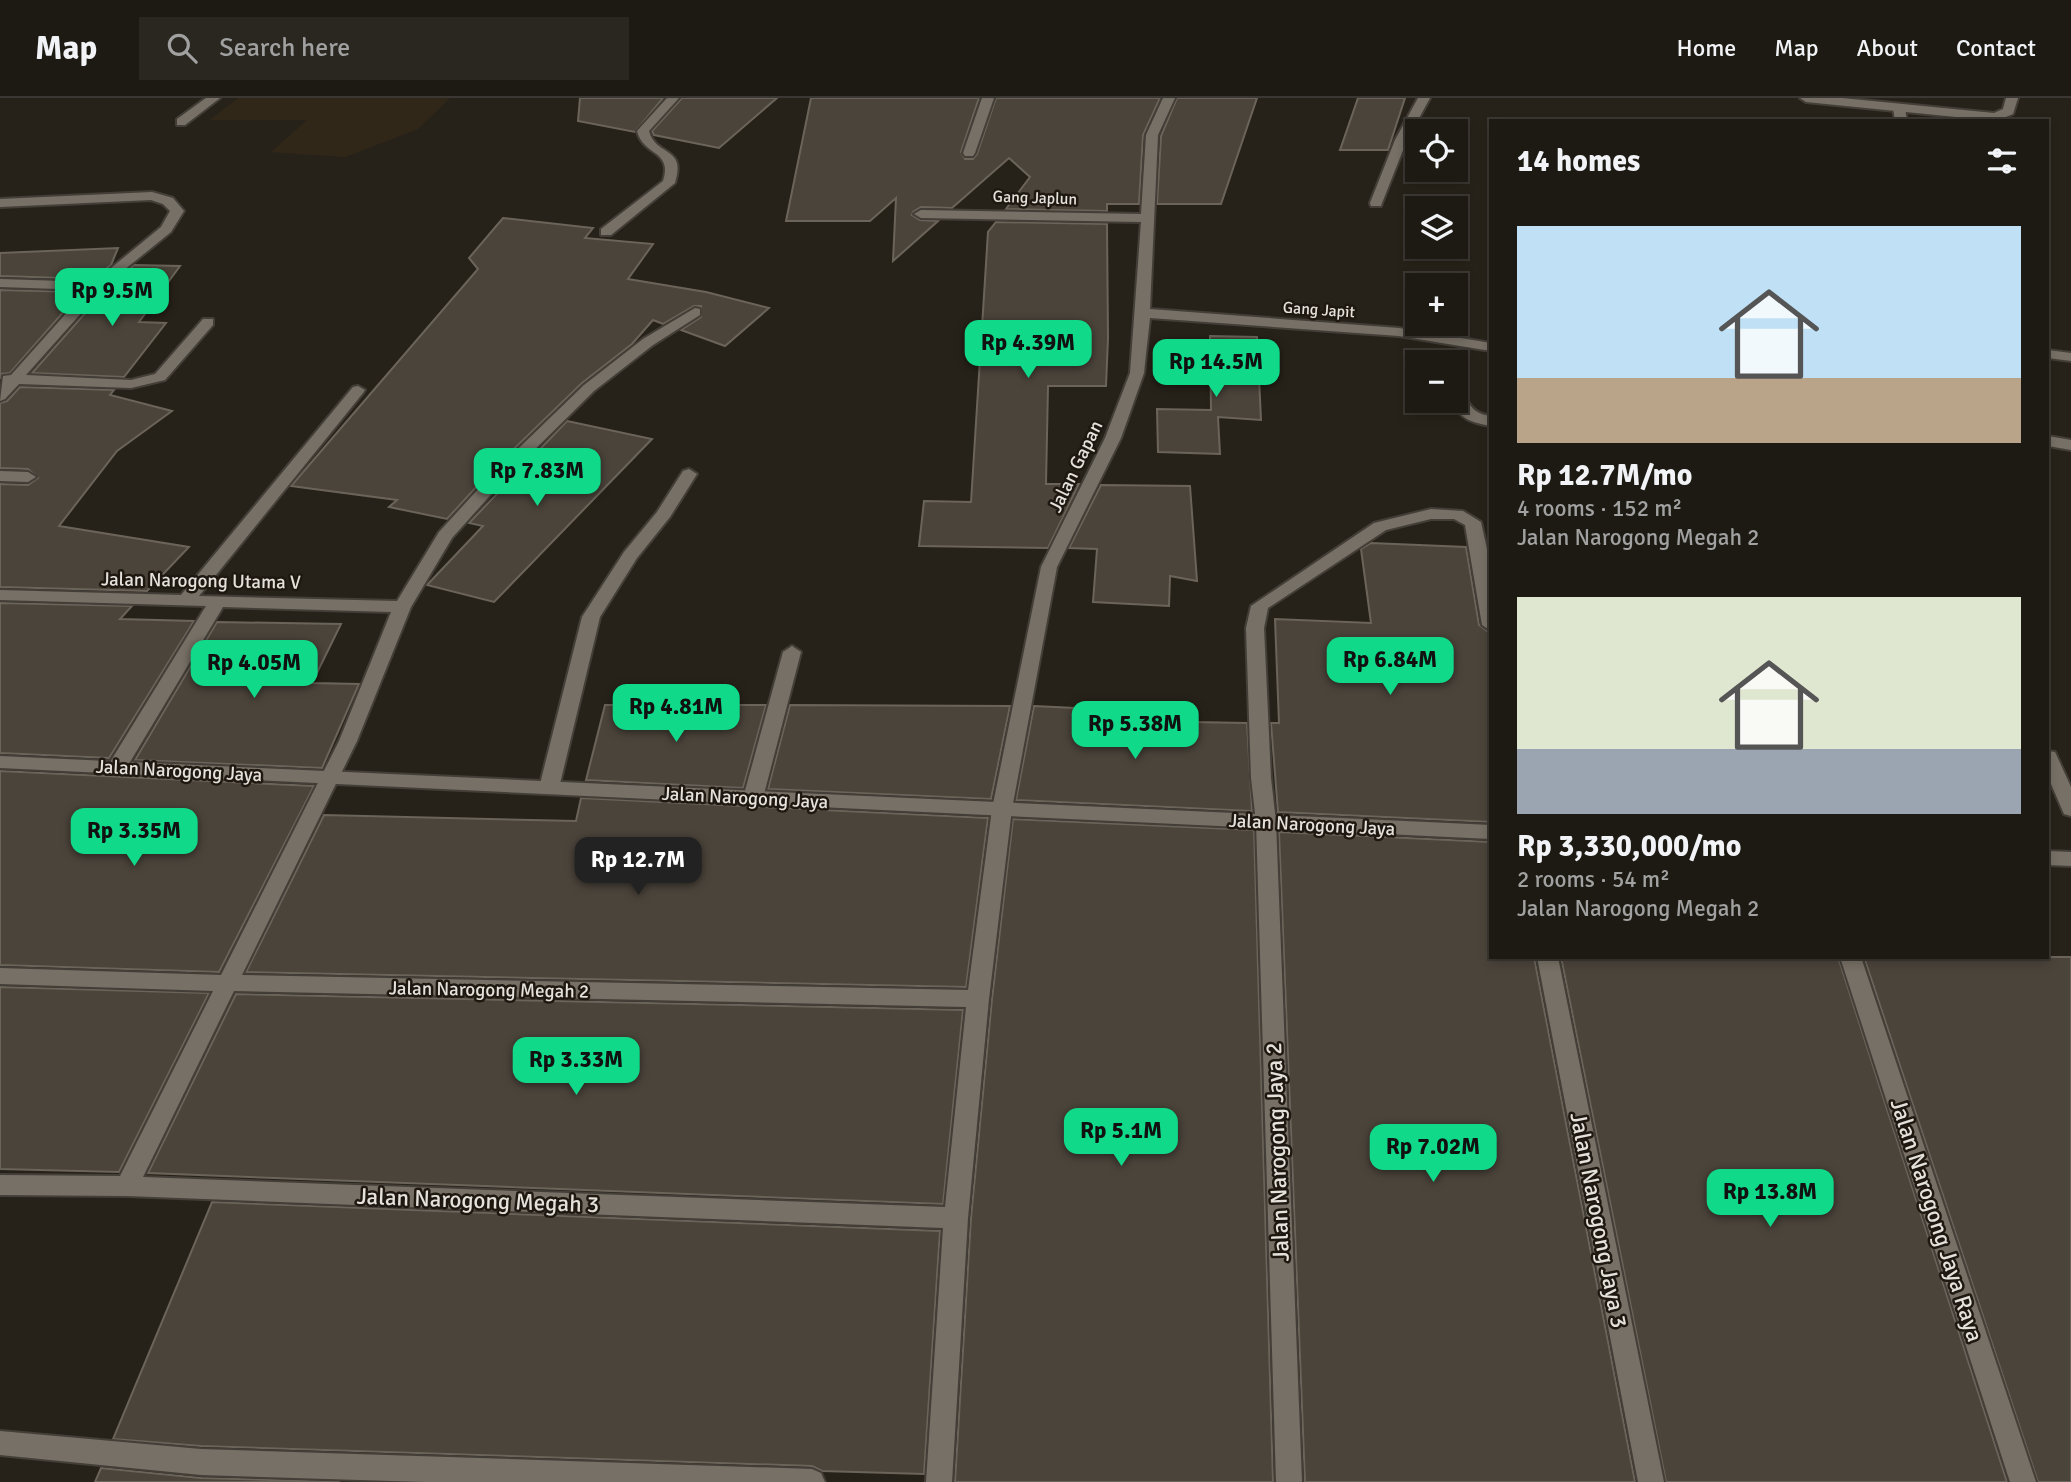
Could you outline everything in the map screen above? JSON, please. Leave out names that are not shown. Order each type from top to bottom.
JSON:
[{"type":"street","points":[[181,122],[214,98]]},
{"type":"street","points":[[606,232],[669,183],[673,170],[671,160],[645,139],[643,131],[673,98]]},
{"type":"street","points":[[969,153],[988,98]]},
{"type":"street","name":"Jalan Gapan","points":[[939,1482],[957,1218],[978,999],[1002,809],[1049,567],[1114,438],[1137,373],[1143,313],[1152,135],[1169,98]]},
{"type":"street","points":[[1376,203],[1401,140],[1424,98]]},
{"type":"street","points":[[1806,98],[1900,114],[1996,117],[2009,111],[2012,98]]},
{"type":"street","points":[[0,203],[152,196],[168,201],[177,211],[166,229],[98,286],[7,379],[0,396]]},
{"type":"street","name":"Gang Japlun","points":[[921,214],[1147,218]]},
{"type":"street","points":[[0,283],[98,286]]},
{"type":"street","points":[[127,1186],[348,741],[402,607],[445,536],[498,477],[589,388],[648,342],[695,312]]},
{"type":"street","name":"Gang Japit","points":[[1143,313],[1399,332],[1489,347]]},
{"type":"street","points":[[7,379],[131,384],[160,377],[208,322]]},
{"type":"street","points":[[1454,341],[1454,350]]},
{"type":"street","points":[[2049,354],[2071,357]]},
{"type":"street","points":[[185,602],[358,390]]},
{"type":"street","points":[[1465,413],[1479,421],[1489,421]]},
{"type":"street","points":[[2049,441],[2071,445]]},
{"type":"street","points":[[549,788],[591,617],[630,556],[664,514],[689,474]]},
{"type":"street","points":[[0,476],[28,477]]},
{"type":"street","name":"Jalan Narogong Jaya 2","points":[[1289,1482],[1266,822],[1261,778],[1255,628],[1260,606],[1380,526],[1420,516],[1457,514],[1473,522],[1480,549],[1489,611]]},
{"type":"street","name":"Jalan Narogong Utama V","points":[[0,595],[402,607]]},
{"type":"street","points":[[117,767],[216,602]]},
{"type":"street","points":[[752,797],[792,652]]},
{"type":"street","points":[[2049,760],[2071,809]]},
{"type":"street","name":"Jalan Narogong Jaya","points":[[0,762],[1489,832]]},
{"type":"street","points":[[2049,858],[2071,859]]},
{"type":"street","name":"Jalan Narogong Jaya 3","points":[[1547,959],[1651,1482]]},
{"type":"street","name":"Jalan Narogong Jaya Raya","points":[[1851,959],[2023,1482]]},
{"type":"street","name":"Jalan Narogong Megah 2","points":[[0,976],[229,984],[978,999]]},
{"type":"street","name":"Jalan Narogong Megah 3","points":[[0,1185],[127,1186],[957,1218]]},
{"type":"street","points":[[0,1443],[201,1462],[812,1482]]},
{"type":"shaded area","points":[[238,98],[450,98],[418,129],[345,157],[271,152],[307,120],[210,120]]},
{"type":"building","points":[[580,98],[663,98],[635,132],[578,121]]},
{"type":"building","points":[[682,98],[777,98],[719,148],[654,135],[652,131]]},
{"type":"building","points":[[811,98],[979,98],[961,152],[965,159],[973,159],[996,98],[1160,98],[1143,135],[1139,204],[1107,204],[1107,211],[1006,209],[1030,177],[1009,158],[952,208],[921,207],[913,212],[912,215],[920,220],[938,221],[893,261],[896,198],[870,221],[786,221]]},
{"type":"building","points":[[1177,98],[1257,98],[1221,204],[1157,204],[1161,136]]},
{"type":"building","points":[[1358,98],[1405,98],[1388,150],[1340,150]]},
{"type":"building","points":[[503,218],[593,228],[585,238],[653,244],[628,279],[706,292],[769,308],[725,346],[681,330],[701,317],[701,306],[694,306],[663,324],[653,320],[632,344],[582,383],[490,472],[447,519],[389,507],[397,500],[291,486],[478,269],[469,258]]},
{"type":"building","points":[[996,222],[1107,224],[1106,386],[1048,386],[1046,484],[1079,484],[1048,548],[919,546],[924,501],[971,502],[988,232]]},
{"type":"building","points":[[118,248],[111,265],[93,279],[0,276],[0,253]]},
{"type":"building","points":[[134,265],[180,266],[139,322],[166,323],[124,377],[32,373],[110,285]]},
{"type":"building","points":[[0,290],[81,292],[10,373],[1,374],[0,379]]},
{"type":"building","points":[[1210,336],[1257,337],[1261,420],[1218,417],[1220,454],[1158,452],[1157,409],[1211,410]]},
{"type":"building","points":[[20,387],[114,390],[110,395],[172,411],[117,451],[59,526],[189,547],[147,591],[0,587],[0,484],[28,485],[38,478],[28,469],[0,468],[0,403],[7,401]]},
{"type":"building","points":[[567,421],[652,439],[494,602],[427,585],[483,526],[469,523]]},
{"type":"building","points":[[1101,485],[1190,486],[1197,581],[1170,576],[1169,606],[1093,602],[1097,549],[1069,548]]},
{"type":"building","points":[[1371,543],[1466,547],[1479,625],[1489,632],[1489,822],[1278,812],[1271,723],[1279,723],[1275,619],[1371,623],[1361,549]]},
{"type":"building","points":[[0,603],[132,606],[120,619],[194,621],[109,758],[0,753]]},
{"type":"building","points":[[217,622],[341,624],[312,683],[359,684],[322,768],[135,760]]},
{"type":"building","points":[[605,705],[766,705],[743,788],[586,780]]},
{"type":"building","points":[[790,705],[1010,706],[991,799],[768,789]]},
{"type":"building","points":[[1034,706],[1136,711],[1136,721],[1247,723],[1252,811],[1016,800]]},
{"type":"building","points":[[0,771],[314,786],[219,972],[0,965]]},
{"type":"building","points":[[581,798],[988,818],[966,987],[246,972],[324,815],[576,821]]},
{"type":"building","points":[[1013,819],[1254,830],[1273,1482],[955,1482],[971,1218]]},
{"type":"building","points":[[1279,832],[1489,842],[1489,959],[1534,959],[1635,1482],[1305,1482]]},
{"type":"building","points":[[2071,957],[2071,1482],[2038,1482],[1865,959]]},
{"type":"building","points":[[1561,959],[1839,959],[2007,1482],[1666,1482]]},
{"type":"building","points":[[0,987],[209,993],[119,1172],[0,1169]]},
{"type":"building","points":[[236,994],[963,1010],[943,1204],[148,1173]]},
{"type":"building","points":[[212,1202],[940,1231],[924,1474],[822,1471],[812,1466],[201,1446],[113,1439]]},
{"type":"building","points":[[101,1468],[201,1478],[340,1482],[95,1482]]}]
